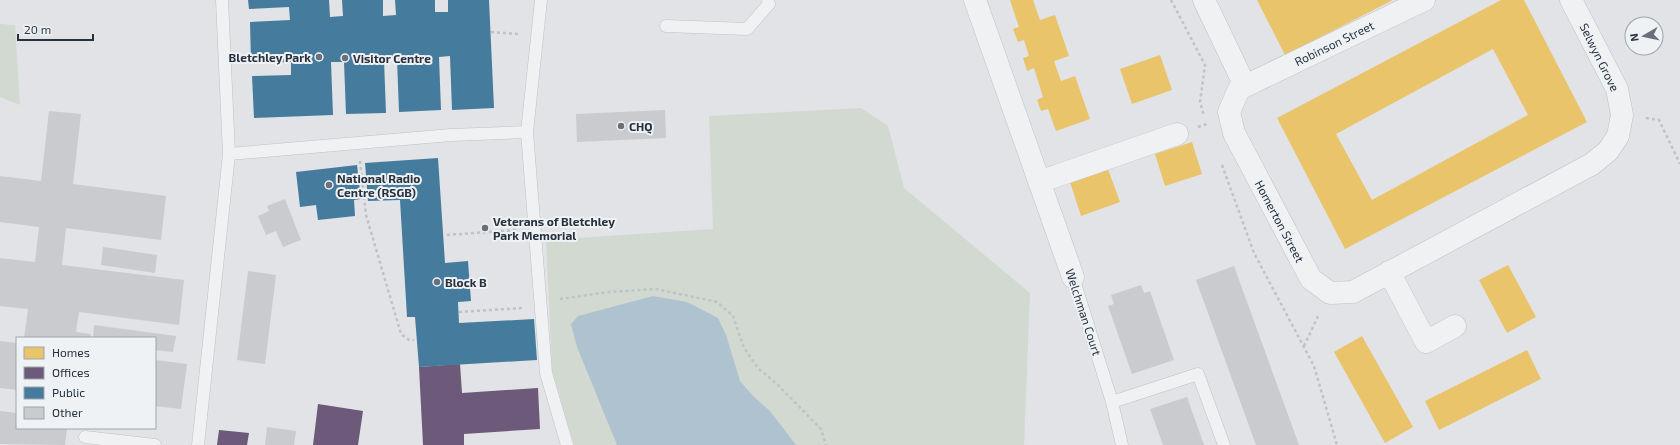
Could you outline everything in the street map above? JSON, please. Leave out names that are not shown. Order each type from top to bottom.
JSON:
[{"type":"street","name":"Welchman Court","points":[[975,0],[1073,277]]},
{"type":"street","points":[[1204,0],[1245,86]]},
{"type":"street","name":"Robinson Street","points":[[1245,86],[1424,0]]},
{"type":"street","name":"Selwyn Grove","points":[[1571,0],[1617,89],[1622,115]]},
{"type":"street","name":"Homerton Street","points":[[1245,86],[1239,89],[1229,112],[1234,133],[1311,279],[1330,293]]},
{"type":"street","points":[[1330,293],[1352,292],[1592,164],[1608,151],[1618,136],[1622,115]]},
{"type":"street","points":[[1040,182],[1177,134]]},
{"type":"street","points":[[1389,272],[1426,342],[1456,326]]},
{"type":"lane","points":[[198,445],[228,154],[222,0]]},
{"type":"lane","points":[[541,0],[527,132],[546,373],[568,445]]},
{"type":"lane","points":[[666,26],[747,29],[769,4],[768,0]]},
{"type":"lane","points":[[228,154],[451,135],[527,132]]},
{"type":"lane","name":"Welchman Court","points":[[1073,277],[1112,402],[1122,445]]},
{"type":"lane","points":[[1112,402],[1198,374],[1224,445]]},
{"type":"lane","points":[[85,437],[156,445]]},
{"type":"path","points":[[1172,0],[1205,66],[1200,102],[1210,131]]},
{"type":"path","points":[[490,32],[514,33],[538,37]]},
{"type":"path","points":[[1622,115],[1659,120],[1680,164]]},
{"type":"path","points":[[358,142],[366,215],[401,334],[409,340],[414,340]]},
{"type":"path","points":[[1220,160],[1254,253],[1314,366],[1337,445]]},
{"type":"path","points":[[447,234],[535,228]]},
{"type":"path","points":[[459,312],[540,304],[609,292],[656,288],[717,302],[733,316],[744,348],[758,368],[779,386],[821,429],[826,445]]},
{"type":"path","points":[[1304,346],[1330,293]]},
{"type":"shaded area","points":[[0,24],[15,25],[20,105],[0,97]]},
{"type":"shaded area","points":[[861,108],[888,126],[904,188],[1030,293],[1024,445],[574,445],[552,370],[546,240],[713,229],[709,116]]},
{"type":"water","points":[[653,296],[687,302],[718,318],[726,335],[740,381],[753,396],[770,411],[796,445],[617,445],[577,347],[571,324],[578,316]]},
{"type":"building: Homes","points":[[1010,0],[1033,0],[1040,20],[1055,15],[1069,56],[1054,61],[1061,81],[1075,76],[1090,119],[1056,131],[1048,109],[1041,111],[1037,100],[1043,97],[1034,68],[1027,71],[1023,58],[1029,56],[1024,40],[1018,42],[1013,29],[1019,27]]},
{"type":"building: Homes","points":[[1257,0],[1393,0],[1285,55]]},
{"type":"building: Homes","points":[[1501,0],[1524,0],[1587,122],[1345,249],[1277,118]],"holes":[[[1493,49],[1528,115],[1372,200],[1336,134]]]},
{"type":"building: Homes","points":[[1160,55],[1172,90],[1132,104],[1120,69]]},
{"type":"building: Homes","points":[[1192,142],[1202,174],[1165,186],[1155,154]]},
{"type":"building: Homes","points":[[1108,169],[1120,202],[1081,216],[1070,182]]},
{"type":"building: Homes","points":[[1508,265],[1536,317],[1507,333],[1479,280]]},
{"type":"building: Homes","points":[[1362,336],[1413,427],[1385,443],[1334,352]]},
{"type":"building: Homes","points":[[1527,350],[1541,379],[1439,430],[1425,401]]},
{"type":"building: Offices","points":[[460,364],[462,393],[538,388],[540,429],[464,434],[464,445],[423,445],[419,367]]},
{"type":"building: Offices","points":[[318,404],[363,411],[358,445],[313,445]]},
{"type":"building: Offices","points":[[219,430],[249,433],[247,445],[217,445]]},
{"type":"building: Public","name":"Visitor Centre","points":[[248,0],[329,0],[330,17],[343,16],[342,0],[383,0],[383,16],[396,15],[395,0],[435,0],[435,12],[448,12],[448,0],[489,0],[494,108],[452,110],[450,56],[439,57],[441,110],[399,112],[397,59],[384,60],[386,113],[346,114],[344,62],[331,62],[333,115],[254,118],[252,76],[291,75],[291,62],[251,63],[250,22],[290,20],[289,7],[249,9]]},
{"type":"building: Public","name":"Block B","points":[[438,158],[445,263],[468,261],[471,301],[458,302],[459,323],[534,319],[537,360],[419,367],[415,317],[407,317],[400,200],[368,201],[365,163]]},
{"type":"building: Public","name":"National Radio Centre (RSGB)","points":[[357,165],[361,199],[354,200],[355,216],[318,220],[316,205],[300,207],[296,172]]},
{"type":"building: Other","name":"CHQ","points":[[665,110],[666,138],[577,142],[576,114]]},
{"type":"building: Other","points":[[49,111],[81,114],[73,184],[166,196],[161,240],[66,228],[62,265],[184,280],[179,325],[79,312],[76,332],[91,334],[90,337],[24,337],[28,309],[0,306],[0,258],[35,262],[39,227],[0,222],[0,176],[41,181]]},
{"type":"building: Other","points":[[285,199],[301,240],[283,247],[276,231],[266,235],[258,216],[269,211],[267,206]]},
{"type":"building: Other","points":[[103,247],[157,255],[155,273],[101,265]]},
{"type":"building: Other","points":[[1234,266],[1299,445],[1256,445],[1196,280]]},
{"type":"building: Other","points":[[248,271],[276,275],[265,364],[237,360]]},
{"type":"building: Other","points":[[1141,285],[1144,293],[1150,291],[1174,360],[1132,374],[1108,306],[1114,304],[1111,295]]},
{"type":"building: Other","points":[[94,325],[176,336],[173,352],[156,350],[156,337],[93,337]]},
{"type":"building: Other","points":[[0,341],[16,343],[16,390],[0,388]]},
{"type":"building: Other","points":[[156,360],[187,364],[181,409],[156,406]]},
{"type":"building: Other","points":[[1187,397],[1204,445],[1163,445],[1150,409]]},
{"type":"building: Other","points":[[0,411],[16,413],[16,429],[67,429],[65,445],[0,444]]},
{"type":"building: Other","points":[[267,427],[296,431],[294,445],[265,445]]},
{"type":"place","name":"Bletchley Park","points":[[319,57]]},
{"type":"place","name":"Visitor Centre","points":[[345,58]]},
{"type":"place","name":"CHQ","points":[[621,126]]},
{"type":"place","name":"National Radio Centre (RSGB)","points":[[329,185]]},
{"type":"place","name":"Veterans of Bletchley Park Memorial","points":[[485,228]]},
{"type":"place","name":"Block B","points":[[437,282]]}]
